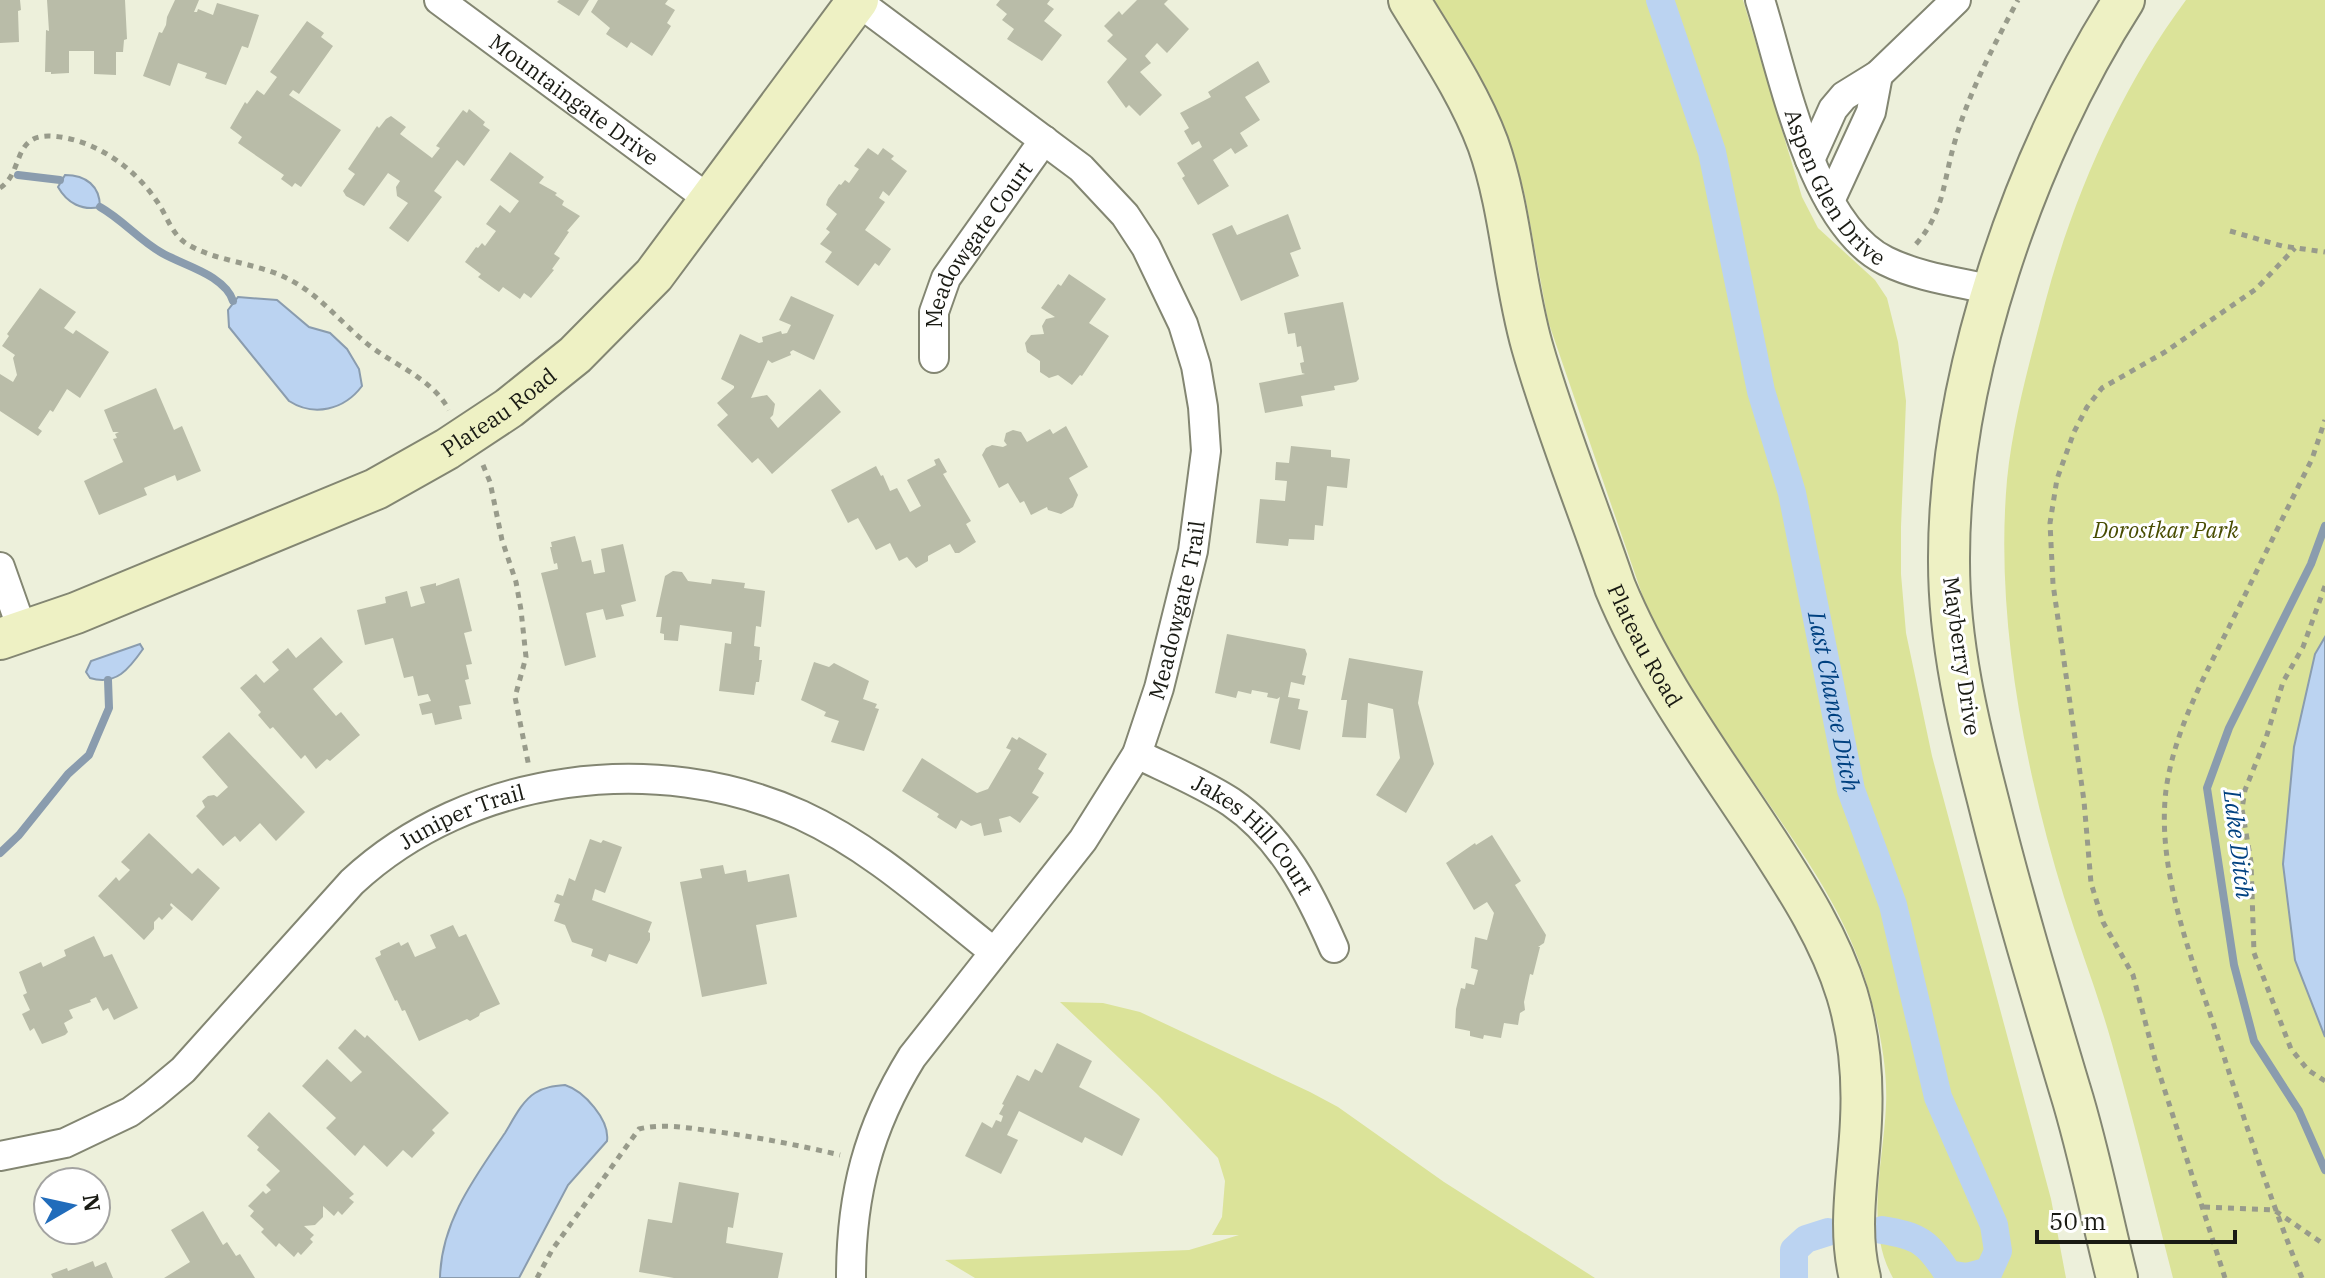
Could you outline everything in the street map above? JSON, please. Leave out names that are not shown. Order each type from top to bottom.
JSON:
[{"type":"street","name":"Mountaingate Drive","points":[[439,0],[710,200]]},
{"type":"street","name":"Plateau Road","points":[[12,636],[76,613],[376,489],[475,432],[543,383],[612,320],[654,275],[858,0]]},
{"type":"street","name":"Meadowgate Trail","points":[[851,1278],[854,1212],[865,1160],[885,1107],[912,1057],[1083,840],[1137,754],[1159,688],[1193,551],[1206,451],[1196,366],[1183,324],[1146,247],[1125,215],[1081,168],[858,0]]},
{"type":"street","name":"Plateau Road","points":[[1409,0],[1458,82],[1487,143],[1502,195],[1519,296],[1532,346],[1629,622],[1662,681],[1799,891],[1838,968],[1848,997],[1860,1058],[1861,1121],[1854,1217],[1860,1278]]},
{"type":"street","name":"Aspen Glen Drive","points":[[1760,0],[1810,160],[1830,201],[1858,240],[1885,261],[1903,268],[1993,290]]},
{"type":"street","points":[[1810,160],[1833,109],[1844,96],[1878,75],[1956,0]]},
{"type":"street","name":"Mayberry Drive","points":[[2117,1278],[2072,1094],[2027,949],[1981,774],[1960,674],[1952,618],[1949,562],[1958,449],[1967,395],[1993,290],[2038,163],[2068,98],[2124,0]]},
{"type":"street","points":[[1830,201],[1871,112],[1878,75]]},
{"type":"street","name":"Meadowgate Court","points":[[934,358],[934,312],[946,278],[1044,140]]},
{"type":"street","points":[[0,567],[12,636]]},
{"type":"street","name":"Jakes Hill Court","points":[[1137,754],[1231,802],[1259,826],[1291,864],[1334,948]]},
{"type":"street","name":"Juniper Trail","points":[[0,1156],[65,1143],[130,1112],[183,1070],[375,860],[426,828],[465,810],[533,790],[616,779],[648,779],[725,790],[771,803],[802,815],[869,853],[994,952]]},
{"type":"path","points":[[1885,261],[1910,252],[1930,228],[1942,200],[1955,141],[1987,58],[2018,0]]},
{"type":"path","points":[[0,188],[11,177],[26,143],[33,138],[48,136],[85,143],[104,152],[139,180],[158,202],[177,235],[187,244],[281,276],[313,293],[370,345],[429,384],[450,411]]},
{"type":"path","points":[[2230,231],[2295,248],[2325,252]]},
{"type":"path","points":[[2225,1278],[2156,1063],[2133,975],[2103,922],[2091,883],[2084,801],[2053,584],[2050,523],[2057,479],[2074,432],[2087,407],[2102,388],[2165,352],[2256,289],[2295,248]]},
{"type":"path","points":[[2302,1278],[2274,1210],[2170,881],[2166,852],[2166,791],[2180,732],[2199,687],[2312,459],[2325,420]]},
{"type":"path","points":[[483,465],[490,482],[521,610],[526,657],[515,697],[533,790]]},
{"type":"path","points":[[2325,586],[2303,647],[2283,682],[2266,738],[2245,790],[2242,809],[2251,862],[2254,953],[2291,1049],[2308,1070],[2325,1081]]},
{"type":"path","points":[[537,1278],[552,1250],[639,1129],[653,1125],[722,1133],[784,1142],[865,1160]]},
{"type":"path","points":[[2204,1207],[2274,1210],[2325,1245]]},
{"type":"green space","points":[[1434,0],[1743,0],[1802,197],[1818,228],[1875,280],[1887,298],[1898,342],[1906,401],[1901,574],[1906,633],[1932,756],[2051,1199],[2066,1278],[1893,1278],[1879,1237],[1878,1215],[1886,1105],[1885,1071],[1876,1019],[1862,969],[1847,931],[1818,877],[1691,688],[1644,600],[1548,321],[1525,196],[1513,151],[1495,106]]},
{"type":"green space","name":"Dorostkar Park","points":[[2186,0],[2325,0],[2325,637],[2315,654],[2295,960],[2325,1037],[2325,1278],[2173,1278],[2112,1044],[2050,847],[2025,744],[2009,637],[2004,532],[2007,480],[2018,413],[2056,263],[2101,145],[2140,70]]},
{"type":"green space","points":[[1060,1002],[1103,1003],[1140,1012],[1310,1092],[1338,1107],[1444,1182],[1595,1278],[975,1278],[945,1260],[1189,1250],[1239,1235],[1212,1235],[1222,1217],[1225,1181],[1218,1158],[1158,1095]]},
{"type":"water","points":[[65,175],[90,183],[97,193],[100,207],[81,207],[66,197],[58,187]]},
{"type":"water","points":[[238,297],[277,300],[309,327],[330,333],[347,349],[359,369],[362,386],[338,406],[308,409],[289,401],[229,327],[228,310]]},
{"type":"water","points":[[2325,637],[2325,1037],[2295,960],[2283,864],[2294,747],[2315,654]]},
{"type":"water","points":[[140,644],[143,649],[138,656],[115,678],[99,680],[90,678],[86,672],[91,661]]},
{"type":"water","points":[[565,1085],[580,1093],[594,1107],[604,1124],[607,1141],[568,1185],[519,1278],[440,1278],[446,1238],[453,1219],[482,1166],[530,1096],[546,1088]]},
{"type":"building","points":[[0,0],[20,0],[19,42],[0,43]]},
{"type":"building","points":[[47,0],[125,0],[127,39],[124,40],[123,52],[116,52],[116,75],[94,74],[94,51],[69,51],[69,73],[45,72],[46,30],[49,31]]},
{"type":"building","points":[[175,0],[199,0],[194,12],[198,9],[213,15],[217,3],[259,15],[248,48],[242,46],[226,85],[205,78],[207,73],[178,63],[170,86],[143,76]]},
{"type":"building","points":[[589,0],[579,16],[557,2]]},
{"type":"building","points":[[598,0],[668,0],[665,4],[675,10],[667,23],[671,26],[652,56],[631,42],[627,48],[606,34],[610,28],[591,12]]},
{"type":"building","points":[[1000,0],[1050,0],[1047,4],[1054,9],[1044,21],[1062,35],[1042,61],[1007,39],[1014,29],[1002,20],[1007,14],[996,5]]},
{"type":"building","points":[[1137,0],[1168,0],[1164,4],[1189,29],[1167,53],[1157,43],[1145,56],[1151,63],[1140,72],[1162,95],[1140,116],[1129,105],[1126,108],[1107,82],[1127,59],[1107,41],[1113,35],[1104,26],[1119,11],[1122,15]]},
{"type":"building","points":[[307,21],[324,33],[321,37],[333,46],[299,94],[293,90],[289,95],[341,130],[301,187],[295,183],[292,187],[281,179],[284,175],[238,143],[242,137],[230,128],[245,102],[247,104],[257,90],[264,95],[277,77],[270,72]]},
{"type":"building","points":[[1258,61],[1270,82],[1245,97],[1260,120],[1240,133],[1248,146],[1235,154],[1231,148],[1213,160],[1229,186],[1198,205],[1177,163],[1202,147],[1199,141],[1192,145],[1184,131],[1189,128],[1180,113],[1211,97],[1208,92]]},
{"type":"building","points":[[469,109],[490,130],[464,166],[457,160],[434,191],[442,197],[408,242],[389,228],[408,203],[397,196],[396,187],[400,181],[388,173],[364,206],[346,196],[343,191],[355,174],[348,169],[377,126],[379,128],[386,119],[391,116],[406,127],[400,134],[432,158],[440,148],[436,146],[463,110],[467,113]]},
{"type":"building","points":[[868,148],[878,155],[883,148],[894,156],[891,159],[907,171],[889,196],[883,191],[879,198],[885,202],[865,230],[891,249],[879,266],[875,263],[858,286],[825,262],[832,252],[820,244],[830,232],[826,229],[837,214],[826,205],[828,199],[839,184],[845,180],[849,183],[859,169],[854,166]]},
{"type":"building","points":[[510,152],[544,177],[539,183],[557,193],[555,195],[564,201],[562,205],[580,216],[554,254],[560,258],[554,270],[531,298],[524,293],[520,299],[503,287],[499,292],[478,277],[481,274],[465,262],[476,247],[482,243],[485,246],[496,231],[486,224],[500,205],[510,213],[519,201],[490,180]]},
{"type":"building","points":[[1288,214],[1301,249],[1290,253],[1299,276],[1241,301],[1212,234],[1232,225],[1237,235]]},
{"type":"building","points":[[1069,274],[1106,299],[1089,323],[1109,336],[1082,376],[1072,385],[1058,375],[1049,378],[1040,372],[1040,361],[1027,352],[1025,343],[1031,335],[1044,334],[1042,326],[1046,319],[1055,317],[1041,308]]},
{"type":"building","points":[[40,288],[76,312],[64,328],[73,334],[76,330],[109,352],[80,398],[67,389],[53,412],[50,410],[38,428],[42,431],[38,436],[0,411],[0,374],[13,382],[17,375],[15,355],[2,346]]},
{"type":"building","points":[[791,296],[834,315],[814,360],[793,350],[791,355],[772,363],[768,360],[751,398],[767,395],[775,404],[770,418],[778,428],[820,389],[841,412],[772,474],[758,458],[752,463],[717,425],[728,415],[717,403],[734,388],[721,379],[740,334],[759,343],[763,342],[762,337],[781,331],[782,334],[787,333],[791,325],[779,320]]},
{"type":"building","points":[[1343,302],[1359,379],[1334,386],[1335,390],[1301,396],[1303,406],[1265,413],[1259,383],[1305,374],[1300,363],[1304,362],[1301,346],[1297,347],[1295,333],[1288,334],[1284,313]]},
{"type":"building","points":[[156,388],[174,430],[182,426],[201,471],[177,481],[175,475],[144,488],[147,495],[99,515],[84,481],[123,462],[113,439],[119,432],[113,432],[104,410]]},
{"type":"building","points":[[1066,426],[1088,467],[1069,478],[1078,495],[1073,507],[1061,514],[1047,507],[1031,515],[1024,501],[1020,503],[1008,483],[999,488],[982,455],[992,445],[1007,445],[1004,441],[1006,433],[1013,430],[1021,432],[1027,442],[1050,429],[1053,434]]},
{"type":"building","points":[[1291,446],[1331,450],[1331,457],[1350,459],[1347,488],[1327,486],[1323,526],[1315,525],[1314,540],[1289,539],[1288,546],[1256,543],[1260,499],[1285,501],[1287,481],[1275,480],[1276,462],[1289,463]]},
{"type":"building","points":[[939,458],[947,472],[943,474],[971,521],[966,524],[976,542],[959,553],[955,553],[950,544],[928,556],[928,561],[916,568],[907,557],[899,561],[890,543],[876,550],[858,518],[848,523],[831,490],[876,466],[890,491],[897,488],[910,512],[921,506],[907,480],[936,465],[934,460]]},
{"type":"building","points":[[575,536],[582,562],[591,560],[594,574],[605,572],[601,549],[623,544],[636,601],[621,605],[624,616],[606,620],[603,609],[586,613],[596,657],[565,666],[541,573],[558,569],[557,563],[554,564],[551,542]]},
{"type":"building","points":[[673,571],[682,572],[688,581],[711,584],[712,579],[745,583],[744,588],[765,591],[761,627],[756,626],[754,646],[760,647],[759,660],[762,660],[754,695],[719,691],[725,643],[731,644],[732,632],[680,625],[678,641],[664,640],[664,634],[660,633],[662,617],[656,617],[665,576]]},
{"type":"building","points":[[459,578],[472,631],[464,633],[472,664],[466,665],[469,679],[465,680],[471,704],[459,706],[462,719],[435,725],[432,713],[422,715],[419,704],[431,701],[428,694],[418,696],[413,676],[404,678],[393,638],[365,645],[357,610],[386,603],[385,597],[407,591],[411,607],[425,603],[420,587],[436,583],[436,586]]},
{"type":"building","points":[[1227,634],[1305,649],[1304,685],[1291,682],[1288,697],[1300,699],[1298,709],[1308,711],[1300,750],[1270,743],[1280,697],[1267,697],[1268,693],[1252,690],[1251,694],[1238,691],[1236,698],[1215,693]]},
{"type":"building","points":[[321,637],[343,662],[313,689],[336,716],[341,712],[360,735],[316,769],[305,755],[301,759],[273,727],[270,729],[258,715],[261,712],[240,688],[256,674],[264,683],[279,670],[272,662],[288,648],[296,658]]},
{"type":"building","points":[[1349,658],[1423,671],[1418,703],[1434,764],[1406,813],[1376,795],[1400,758],[1393,709],[1368,703],[1366,738],[1342,737],[1347,700],[1341,700]]},
{"type":"building","points":[[814,662],[829,667],[834,663],[869,681],[863,699],[877,704],[875,708],[879,709],[864,751],[831,742],[839,721],[824,716],[826,712],[801,700]]},
{"type":"building","points":[[229,732],[305,812],[276,841],[260,823],[240,842],[235,836],[223,846],[196,816],[205,807],[202,801],[208,796],[217,797],[228,787],[202,757]]},
{"type":"building","points":[[1012,737],[1017,740],[1019,737],[1047,754],[1038,769],[1044,773],[1032,793],[1039,797],[1020,823],[1010,816],[999,819],[1002,832],[984,836],[981,823],[971,826],[961,820],[956,829],[937,817],[939,814],[902,791],[922,758],[977,793],[988,789],[1011,750],[1006,748]]},
{"type":"building","points":[[149,833],[192,874],[198,868],[220,888],[192,921],[171,903],[173,908],[162,920],[159,917],[154,922],[154,929],[144,940],[98,896],[116,877],[119,881],[130,870],[121,862]]},
{"type":"building","points":[[1492,835],[1521,881],[1515,885],[1546,935],[1544,943],[1538,947],[1524,1002],[1525,1010],[1520,1013],[1518,1025],[1504,1023],[1501,1038],[1484,1035],[1483,1039],[1470,1036],[1470,1031],[1455,1028],[1456,1009],[1461,988],[1465,989],[1466,983],[1474,985],[1478,970],[1471,968],[1475,937],[1487,940],[1494,913],[1487,902],[1474,910],[1446,863]]},
{"type":"building","points":[[590,839],[622,847],[605,893],[595,889],[592,900],[652,922],[648,932],[650,940],[637,964],[609,954],[606,962],[591,956],[593,949],[572,942],[565,925],[554,921],[560,904],[554,902],[557,894],[563,896],[569,878],[575,881]]},
{"type":"building","points":[[723,865],[725,874],[746,870],[748,882],[789,874],[797,917],[756,925],[767,984],[702,997],[680,882],[702,878],[700,869]]},
{"type":"building","points":[[453,925],[459,937],[466,934],[500,1004],[470,1021],[467,1019],[419,1041],[405,1010],[402,1011],[395,1001],[375,958],[381,955],[380,951],[399,942],[401,946],[408,942],[415,957],[436,948],[430,935]]},
{"type":"building","points":[[94,936],[104,957],[112,954],[138,1008],[114,1020],[108,1008],[103,1011],[96,997],[69,1010],[73,1018],[64,1023],[68,1032],[65,1035],[42,1044],[34,1028],[30,1031],[22,1014],[30,1010],[23,995],[27,993],[19,972],[41,962],[43,967],[66,956],[64,950]]},
{"type":"building","points":[[355,1029],[365,1038],[367,1035],[449,1113],[412,1158],[403,1150],[387,1167],[364,1145],[355,1156],[326,1128],[336,1118],[302,1086],[327,1059],[351,1082],[362,1072],[338,1048]]},
{"type":"building","points":[[1057,1043],[1092,1061],[1079,1087],[1140,1119],[1122,1156],[1085,1137],[1082,1143],[1019,1111],[1007,1135],[1018,1140],[1001,1174],[965,1156],[982,1122],[992,1128],[996,1120],[1001,1122],[1003,1116],[999,1114],[1002,1104],[1017,1075],[1029,1081],[1035,1069],[1042,1073]]},
{"type":"building","points":[[269,1112],[354,1194],[349,1198],[354,1202],[342,1215],[338,1211],[334,1216],[323,1206],[323,1217],[315,1225],[304,1226],[314,1235],[310,1239],[313,1242],[301,1255],[298,1252],[294,1257],[279,1243],[276,1247],[261,1232],[264,1229],[250,1216],[254,1211],[248,1206],[263,1191],[266,1194],[271,1190],[266,1185],[280,1171],[247,1136]]},
{"type":"building","points":[[679,1182],[739,1193],[733,1228],[728,1227],[726,1243],[783,1253],[778,1278],[674,1278],[639,1272],[648,1219],[672,1223]]},
{"type":"building","points":[[203,1211],[223,1245],[227,1242],[236,1256],[240,1254],[255,1278],[164,1278],[190,1262],[171,1230]]},
{"type":"building","points":[[93,1261],[95,1267],[106,1262],[113,1278],[53,1278],[51,1274],[67,1268],[68,1271]]},
{"type":"waterway","name":"Last Chance Ditch","points":[[1660,0],[1712,152],[1761,391],[1792,493],[1851,790],[1893,905],[1938,1097],[1994,1225],[1998,1251],[1989,1271],[1967,1277],[1948,1274],[1921,1242],[1882,1230]]},
{"type":"waterway","points":[[18,175],[60,180]]},
{"type":"waterway","points":[[100,207],[154,248],[216,280],[228,291],[233,301]]},
{"type":"waterway","name":"Lake Ditch","points":[[2325,526],[2311,564],[2229,728],[2207,788],[2234,965],[2254,1041],[2299,1111],[2325,1170]]},
{"type":"waterway","points":[[0,853],[19,835],[68,774],[89,755],[109,708],[108,680]]},
{"type":"waterway","name":"Last Chance Ditch","points":[[1794,1278],[1794,1250],[1806,1239],[1828,1232]]}]
